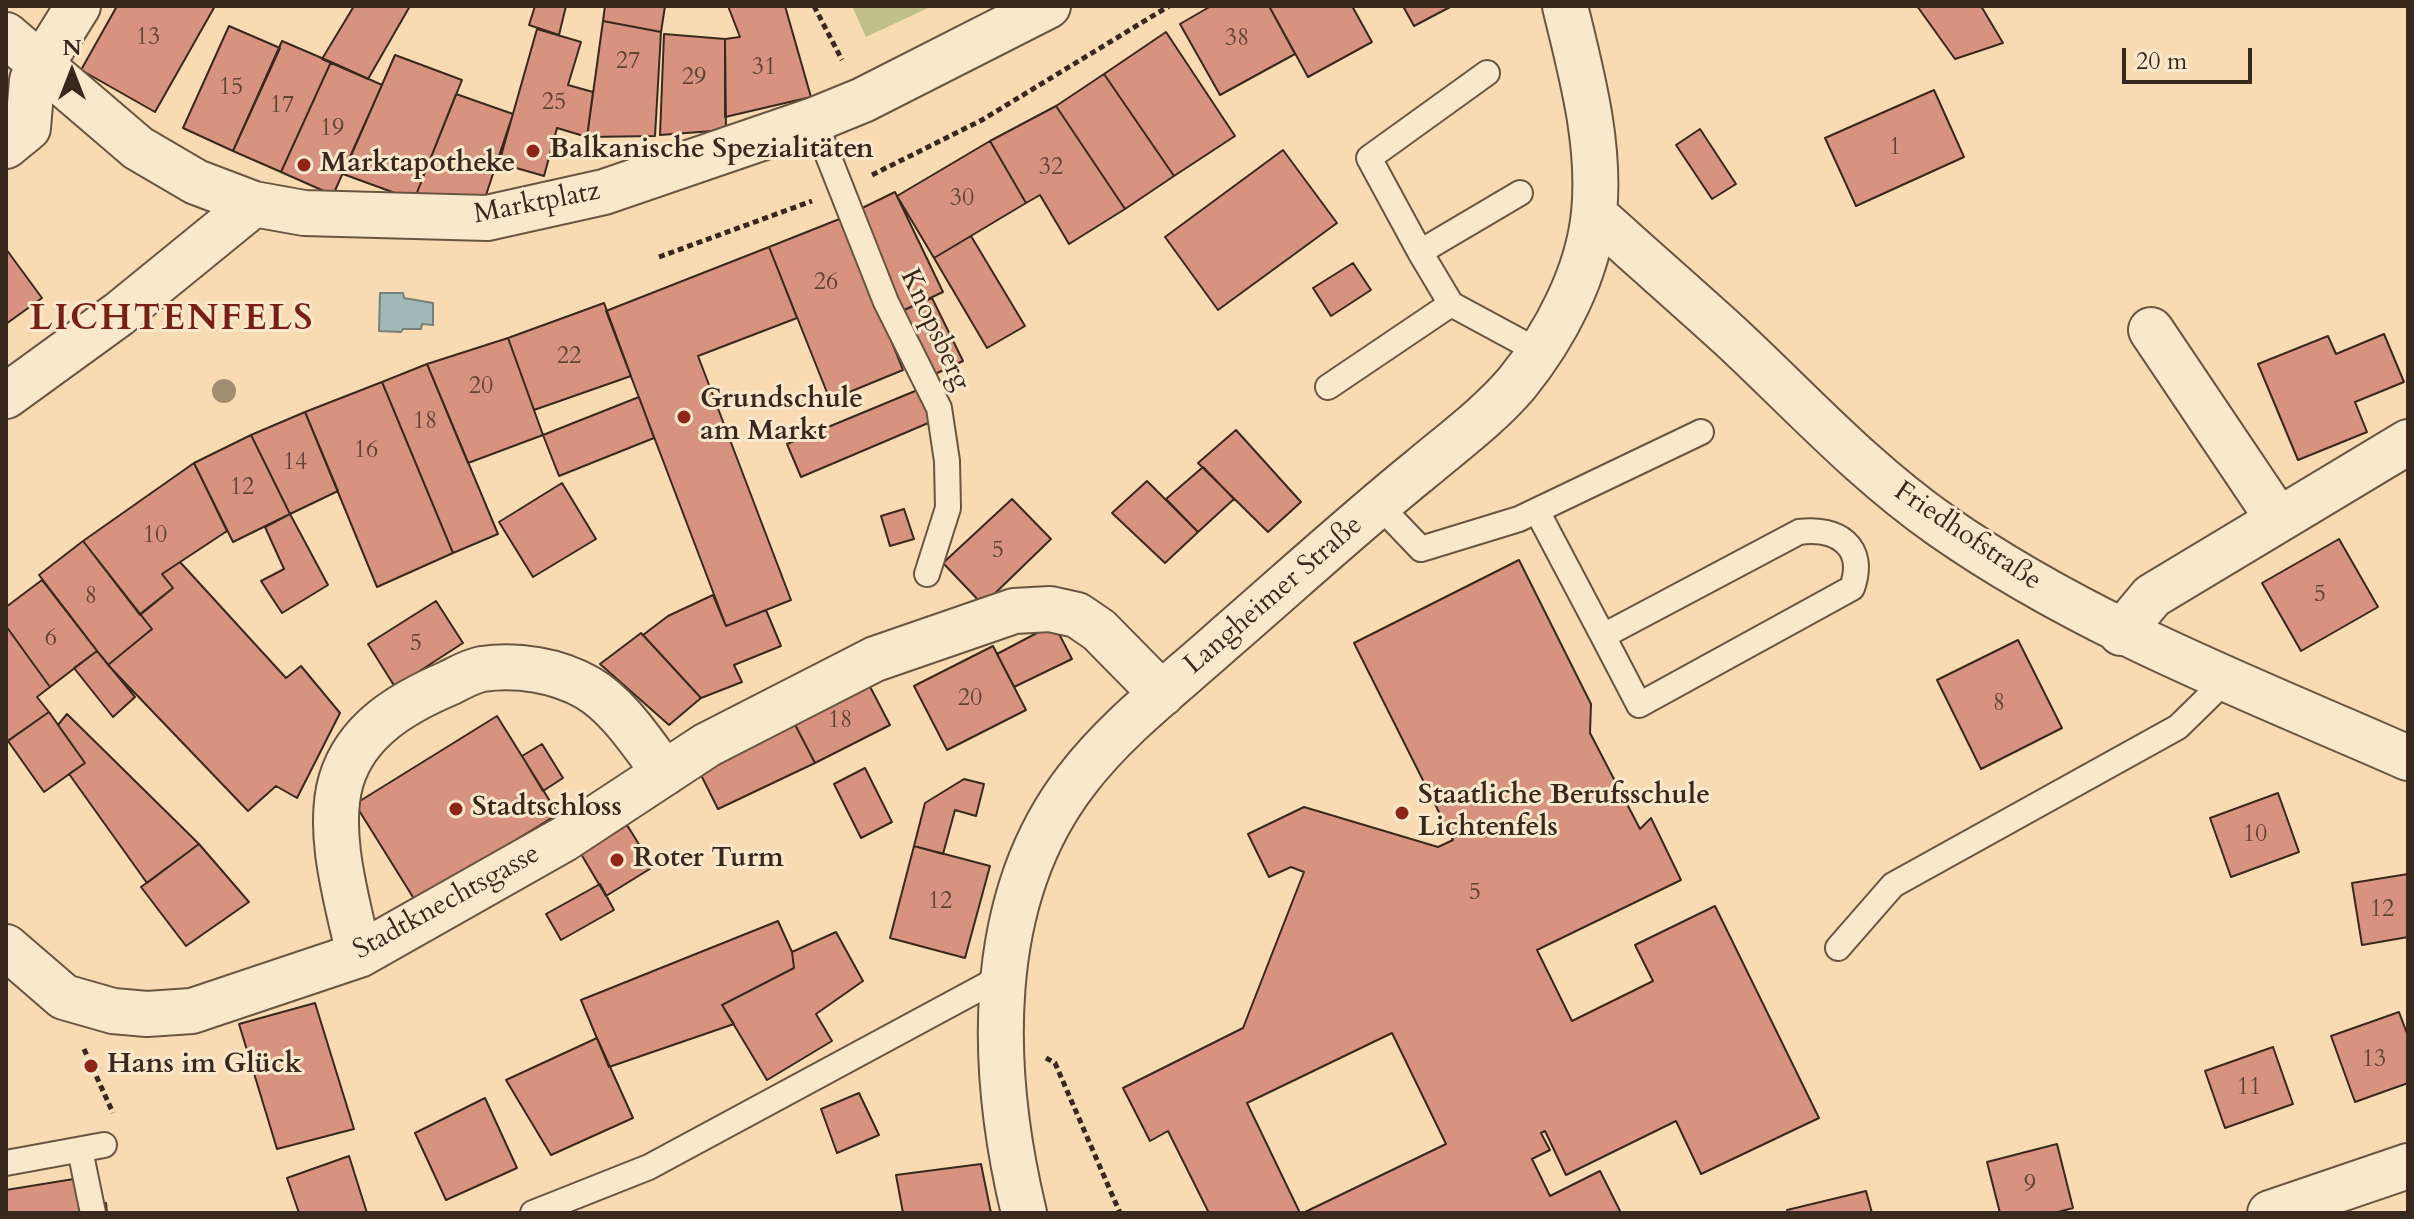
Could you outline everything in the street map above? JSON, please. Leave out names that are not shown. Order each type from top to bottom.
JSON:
[{"type":"street","points":[[6,146],[28,128],[32,80],[78,6]]},
{"type":"street","name":"Marktplatz","points":[[6,35],[138,148],[196,182],[254,204],[304,213],[487,218],[604,192],[814,120],[863,100],[1048,6]]},
{"type":"street","name":"Langheimer Straße","points":[[1024,1213],[1005,1107],[999,1033],[1003,976],[1018,902],[1049,821],[1097,755],[1162,694],[1516,384],[1564,312],[1582,269],[1594,214],[1590,133],[1582,76],[1565,6]]},
{"type":"street","points":[[6,396],[119,314],[254,204]]},
{"type":"street","name":"Friedhofstraße","points":[[1594,214],[1731,337],[1828,435],[1940,525],[2025,580],[2121,633],[2408,758]]},
{"type":"street","points":[[2151,330],[2278,519]]},
{"type":"street","points":[[2121,633],[2152,596],[2408,442]]},
{"type":"street","name":"Stadtknechtsgasse","points":[[6,947],[64,997],[113,1011],[147,1014],[192,1011],[359,955],[564,839],[707,745],[875,659],[1014,611],[1050,609],[1077,615],[1099,630],[1162,694]]},
{"type":"street","points":[[359,955],[337,841],[340,784],[352,752],[385,717],[427,692],[480,669],[519,668],[553,673],[589,689],[625,722],[665,773]]},
{"type":"street","points":[[2270,1213],[2408,1166]]},
{"type":"lane","points":[[1487,73],[1369,158],[1451,304],[1538,351]]},
{"type":"lane","name":"Knopsberg","points":[[814,120],[886,302],[939,408],[947,461],[948,508],[927,574]]},
{"type":"lane","points":[[1420,252],[1520,193]]},
{"type":"lane","points":[[1328,387],[1451,304]]},
{"type":"lane","points":[[1378,504],[1421,549],[1537,511],[1701,432]]},
{"type":"lane","points":[[1537,511],[1639,705],[1852,588],[1857,573],[1852,554],[1845,540],[1823,529],[1799,532],[1603,636]]},
{"type":"lane","points":[[1838,948],[1893,885],[2178,727],[2227,679]]},
{"type":"lane","points":[[533,1213],[649,1167],[1003,976]]},
{"type":"lane","points":[[6,1163],[100,1141],[93,1213]]},
{"type":"path","points":[[814,6],[863,100]]},
{"type":"path","points":[[659,257],[842,190],[982,120],[1169,6]]},
{"type":"path","points":[[64,997],[113,1113],[100,1141]]},
{"type":"path","points":[[1055,1063],[1120,1213]]},
{"type":"shaded area","points":[[852,6],[927,6],[928,8],[866,37]]},
{"type":"water","points":[[380,293],[403,293],[404,298],[433,303],[433,325],[422,324],[421,329],[403,329],[401,332],[379,331]]},
{"type":"building","points":[[117,6],[215,6],[155,112],[81,70]]},
{"type":"building","points":[[354,6],[410,6],[368,79],[322,59]]},
{"type":"building","points":[[535,6],[566,6],[559,35],[529,25]]},
{"type":"building","points":[[605,6],[665,6],[661,32],[603,21]]},
{"type":"building","points":[[728,6],[785,6],[811,97],[725,117],[725,39],[740,37]]},
{"type":"building","points":[[1211,6],[1269,6],[1295,54],[1220,95],[1180,24]]},
{"type":"building","points":[[1269,6],[1352,6],[1372,42],[1308,77]]},
{"type":"building","points":[[1403,6],[1452,6],[1414,26]]},
{"type":"building","points":[[1917,6],[1981,6],[2003,43],[1955,59]]},
{"type":"building","points":[[603,21],[661,32],[655,136],[587,137]]},
{"type":"building","points":[[229,26],[280,48],[233,151],[183,128]]},
{"type":"building","points":[[537,29],[581,42],[568,85],[593,92],[587,137],[557,128],[544,176],[499,163]]},
{"type":"building","points":[[1166,32],[1235,136],[1174,176],[1104,74]]},
{"type":"building","points":[[664,34],[725,39],[726,130],[660,135]]},
{"type":"building","points":[[282,41],[331,62],[281,172],[233,151]]},
{"type":"building","points":[[395,55],[462,80],[414,200],[343,174]]},
{"type":"building","points":[[331,62],[382,85],[333,195],[281,172]]},
{"type":"building","points":[[1104,74],[1174,176],[1125,209],[1056,106]]},
{"type":"building","points":[[1934,90],[1964,157],[1856,206],[1825,138]]},
{"type":"building","points":[[456,94],[513,114],[483,204],[414,200]]},
{"type":"building","points":[[1056,106],[1125,209],[1069,244],[1040,195],[1026,203],[990,141]]},
{"type":"building","points":[[1700,129],[1736,184],[1712,199],[1676,145]]},
{"type":"building","points":[[990,141],[1026,203],[934,258],[897,196]]},
{"type":"building","points":[[1283,150],[1337,223],[1218,310],[1165,237]]},
{"type":"building","points":[[895,192],[943,292],[902,311],[854,212]]},
{"type":"building","points":[[842,218],[903,370],[830,400],[769,247]]},
{"type":"building","points":[[971,236],[1025,326],[987,348],[934,258]]},
{"type":"building","name":"Grundschule am Markt","points":[[769,247],[797,318],[698,356],[791,600],[726,626],[606,311]]},
{"type":"building","points":[[6,249],[42,298],[6,324]]},
{"type":"building","points":[[1353,263],[1371,290],[1331,316],[1313,288]]},
{"type":"building","points":[[932,298],[963,361],[933,375],[902,311]]},
{"type":"building","points":[[604,303],[631,376],[534,410],[508,338]]},
{"type":"building","points":[[2384,334],[2404,382],[2355,402],[2367,432],[2298,460],[2258,364],[2328,336],[2336,354]]},
{"type":"building","points":[[508,338],[543,435],[468,463],[427,364]]},
{"type":"building","points":[[427,364],[498,534],[453,553],[382,382]]},
{"type":"building","points":[[382,382],[453,553],[377,587],[305,412]]},
{"type":"building","points":[[920,389],[933,421],[801,477],[787,444]]},
{"type":"building","points":[[639,397],[654,438],[559,476],[543,435]]},
{"type":"building","points":[[305,412],[338,491],[290,514],[251,435]]},
{"type":"building","points":[[1236,430],[1301,502],[1268,532],[1198,463]]},
{"type":"building","points":[[251,435],[290,514],[233,542],[194,463]]},
{"type":"building","points":[[194,463],[227,531],[162,574],[173,588],[140,615],[83,541]]},
{"type":"building","points":[[1203,467],[1234,499],[1198,532],[1166,499]]},
{"type":"building","points":[[1147,481],[1198,532],[1165,563],[1112,513]]},
{"type":"building","points":[[562,483],[596,539],[533,577],[499,522]]},
{"type":"building","points":[[1012,499],[1051,539],[983,605],[943,563]]},
{"type":"building","points":[[904,509],[914,539],[890,546],[881,516]]},
{"type":"building","points":[[290,514],[328,585],[282,613],[261,581],[284,569],[265,527]]},
{"type":"building","points":[[2339,539],[2378,607],[2301,651],[2262,583]]},
{"type":"building","points":[[83,541],[152,629],[108,665],[39,575]]},
{"type":"building","points":[[1519,560],[1591,704],[1590,733],[1640,829],[1651,818],[1681,880],[1537,950],[1572,1021],[1653,981],[1635,945],[1715,906],[1819,1118],[1701,1174],[1676,1121],[1566,1175],[1545,1131],[1541,1133],[1550,1150],[1532,1159],[1550,1196],[1600,1171],[1621,1213],[1303,1213],[1446,1144],[1392,1033],[1247,1103],[1300,1213],[1209,1213],[1168,1131],[1150,1141],[1123,1088],[1243,1028],[1304,872],[1291,867],[1269,877],[1248,834],[1304,807],[1438,847],[1453,840],[1354,643]]},
{"type":"building","points":[[180,562],[286,678],[301,666],[340,713],[297,798],[276,786],[248,811],[108,665],[152,629],[140,614],[173,588],[162,574]]},
{"type":"building","points":[[42,580],[97,651],[50,687],[6,626],[6,607]]},
{"type":"building","points":[[713,595],[726,626],[766,610],[781,646],[734,665],[742,682],[701,698],[643,635],[668,616]]},
{"type":"building","points":[[436,601],[463,643],[395,687],[368,644]]},
{"type":"building","points":[[1054,624],[1072,659],[1014,687],[997,654]]},
{"type":"building","points":[[6,626],[50,687],[37,697],[49,712],[6,742]]},
{"type":"building","points":[[641,633],[701,698],[669,725],[600,664]]},
{"type":"building","points":[[2018,640],[2062,728],[1981,769],[1937,680]]},
{"type":"building","points":[[993,646],[1026,710],[947,750],[914,686]]},
{"type":"building","points":[[97,651],[135,697],[113,717],[74,668]]},
{"type":"building","points":[[866,679],[890,725],[815,763],[791,717]]},
{"type":"building","points":[[49,712],[85,763],[44,792],[8,741]]},
{"type":"building","points":[[67,714],[199,844],[147,883],[69,774],[85,763],[58,725]]},
{"type":"building","name":"Stadtschloss","points":[[497,716],[558,814],[416,902],[355,804]]},
{"type":"building","points":[[791,717],[815,763],[718,809],[696,765]]},
{"type":"building","points":[[542,744],[563,778],[543,791],[522,756]]},
{"type":"building","points":[[865,768],[892,822],[861,838],[834,784]]},
{"type":"building","points":[[964,779],[984,784],[976,816],[955,810],[943,854],[914,846],[925,803]]},
{"type":"building","points":[[2278,793],[2299,852],[2231,877],[2210,818]]},
{"type":"building","name":"Roter Turm","points":[[627,825],[653,867],[606,896],[581,854]]},
{"type":"building","points":[[199,844],[249,902],[186,946],[141,887]]},
{"type":"building","points":[[914,846],[990,866],[965,958],[890,938]]},
{"type":"building","points":[[2408,874],[2408,937],[2362,945],[2352,883]]},
{"type":"building","points":[[600,884],[614,910],[561,940],[546,914]]},
{"type":"building","points":[[778,921],[792,952],[794,968],[722,1005],[734,1024],[609,1067],[581,1000]]},
{"type":"building","points":[[836,932],[863,981],[816,1014],[832,1041],[767,1080],[722,1005],[794,968],[792,952]]},
{"type":"building","points":[[315,1003],[354,1129],[277,1149],[239,1024]]},
{"type":"building","points":[[2399,1012],[2408,1036],[2408,1083],[2355,1102],[2331,1036]]},
{"type":"building","points":[[597,1038],[633,1118],[551,1155],[506,1080]]},
{"type":"building","points":[[2273,1047],[2293,1104],[2225,1128],[2205,1071]]},
{"type":"building","points":[[859,1093],[879,1135],[837,1153],[821,1109]]},
{"type":"building","points":[[485,1098],[517,1168],[446,1200],[415,1133]]},
{"type":"building","points":[[2057,1144],[2073,1208],[2054,1213],[2000,1213],[1987,1162]]},
{"type":"building","points":[[349,1156],[367,1213],[299,1213],[287,1178]]},
{"type":"building","points":[[981,1164],[991,1213],[903,1213],[896,1175]]},
{"type":"building","points":[[86,1177],[91,1206],[106,1203],[107,1213],[6,1213],[6,1190]]},
{"type":"building","points":[[1866,1191],[1872,1213],[1788,1213],[1787,1210]]},
{"type":"place","name":"Balkanische Spezialitäten","points":[[533,151]]},
{"type":"place","name":"Marktapotheke","points":[[304,165]]},
{"type":"place","name":"Grundschule am Markt","points":[[684,417]]},
{"type":"place","name":"Stadtschloss","points":[[456,809]]},
{"type":"place","name":"Staatliche Berufsschule Lichtenfels","points":[[1402,813]]},
{"type":"place","name":"Roter Turm","points":[[617,860]]},
{"type":"place","name":"Hans im Glück","points":[[91,1066]]},
{"type":"district","name":"LICHTENFELS","points":[[172,321]]}]
